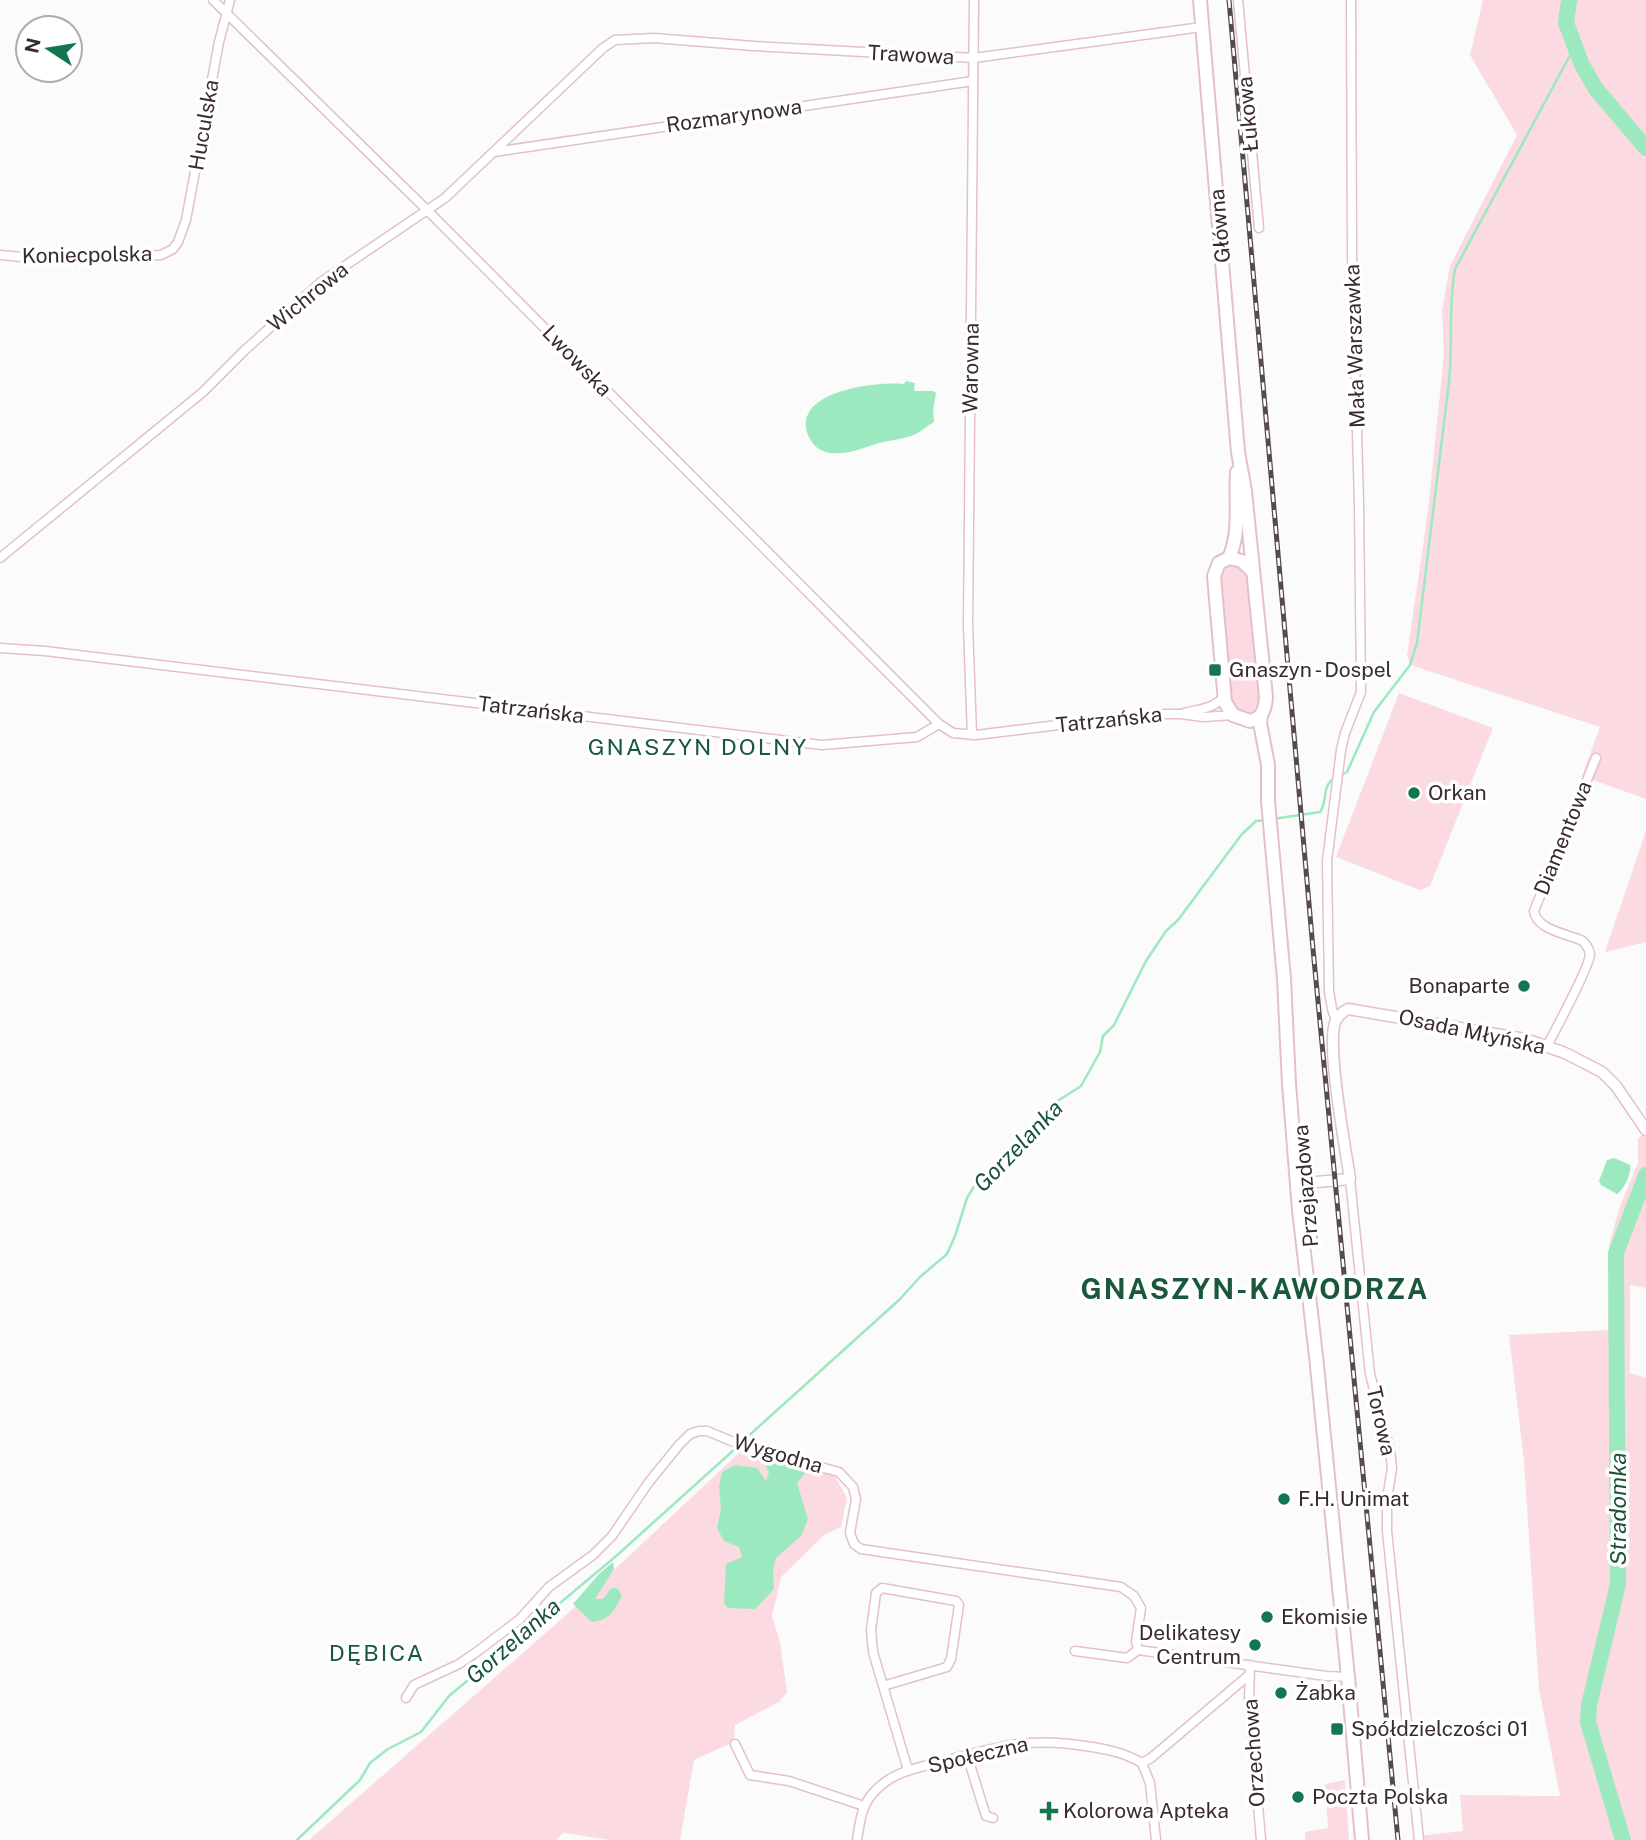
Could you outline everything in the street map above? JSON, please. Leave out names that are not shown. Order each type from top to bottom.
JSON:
[{"type":"main road","name":"Główna","points":[[1200,0],[1238,452],[1245,491],[1266,697],[1261,715]]},
{"type":"main road","name":"Główna","points":[[1233,715],[1225,702],[1214,576],[1220,563],[1229,558],[1234,547],[1237,527],[1238,452]]},
{"type":"main road","points":[[1229,558],[1242,561],[1253,572]]},
{"type":"main road","points":[[1233,715],[1245,721],[1256,720],[1261,715]]},
{"type":"main road","name":"Przejazdowa","points":[[1261,715],[1268,765],[1268,796],[1287,1017],[1289,1084],[1299,1210],[1317,1356],[1362,1840]]},
{"type":"main road","name":"Przejazdowa","points":[[1245,721],[1257,748],[1268,796]]},
{"type":"main road","name":"Przejazdowa","points":[[1287,1017],[1297,1081],[1316,1301],[1317,1356]]},
{"type":"street","name":"Lwowska","points":[[213,0],[428,211],[939,724]]},
{"type":"street","name":"Huculska","points":[[173,249],[182,234],[191,198],[219,42],[230,0]]},
{"type":"street","name":"Warowna","points":[[972,735],[968,611],[974,0]]},
{"type":"street","name":"Łukowa","points":[[1238,0],[1259,228]]},
{"type":"street","name":"Mała Warszawka","points":[[1336,1020],[1329,990],[1327,861],[1345,733],[1361,692],[1352,255],[1351,0]]},
{"type":"street","name":"Trawowa","points":[[618,40],[654,38],[974,58],[1202,27]]},
{"type":"street","name":"Wichrowa","points":[[0,558],[203,392],[321,282],[428,211],[603,48],[618,40]]},
{"type":"street","name":"Rozmarynowa","points":[[494,152],[973,81]]},
{"type":"street","name":"Koniecpolska","points":[[0,256],[79,259],[161,255],[173,249]]},
{"type":"street","name":"Tatrzańska","points":[[0,648],[45,650],[822,745],[918,737],[939,724],[953,733],[972,735],[1148,714],[1203,717],[1233,715]]},
{"type":"street","name":"Tatrzańska","points":[[1181,714],[1217,704],[1225,694]]},
{"type":"street","name":"Diamentowa","points":[[1547,1046],[1590,954],[1581,940],[1543,925],[1537,920],[1534,911],[1596,758]]},
{"type":"street","name":"Osada Młyńska","points":[[1336,1020],[1348,1009],[1361,1010],[1525,1039],[1547,1046],[1602,1072],[1616,1086],[1646,1130]]},
{"type":"street","name":"Torowa","points":[[1336,1020],[1334,1051],[1337,1095],[1350,1179],[1370,1374],[1392,1468],[1387,1499],[1387,1531],[1419,1840]]},
{"type":"street","points":[[1306,1183],[1350,1179]]},
{"type":"street","name":"Wygodna","points":[[406,1698],[414,1685],[459,1664],[520,1619],[549,1587],[593,1555],[612,1536],[649,1482],[679,1445],[690,1434],[699,1431],[707,1431],[746,1447],[839,1472],[853,1487],[856,1499],[850,1533],[854,1544],[861,1549],[1121,1587],[1133,1596],[1141,1608],[1136,1641],[1138,1650]]},
{"type":"street","points":[[883,1686],[947,1667],[951,1659],[959,1605],[956,1601],[878,1589],[871,1641],[883,1686],[908,1770]]},
{"type":"street","points":[[1075,1651],[1126,1658],[1138,1650],[1250,1670],[1348,1677]]},
{"type":"street","points":[[1156,1840],[1150,1783],[1142,1762],[1151,1758],[1250,1670]]},
{"type":"street","name":"Orzechowa","points":[[1250,1670],[1248,1700],[1261,1840]]},
{"type":"street","name":"Społeczna","points":[[864,1806],[884,1783],[908,1770],[1015,1743],[1056,1741],[1118,1751],[1142,1762]]},
{"type":"street","points":[[735,1744],[750,1775],[789,1781],[864,1806],[857,1840]]},
{"type":"street","points":[[967,1755],[986,1816],[993,1818]]},
{"type":"shaded area","points":[[1483,0],[1646,0],[1646,799],[1582,776],[1600,727],[1410,665],[1407,655],[1428,512],[1444,354],[1442,310],[1450,266],[1517,135],[1470,55]]},
{"type":"shaded area","points":[[906,381],[915,383],[914,391],[936,393],[934,422],[918,433],[843,453],[824,452],[810,439],[806,423],[810,410],[822,400],[855,388],[904,384]]},
{"type":"shaded area","points":[[1232,563],[1240,566],[1249,578],[1262,695],[1259,708],[1254,714],[1240,711],[1230,691],[1219,584],[1225,570]]},
{"type":"shaded area","name":"Orkan","points":[[1399,693],[1493,728],[1430,886],[1420,890],[1336,857]]},
{"type":"shaded area","points":[[1646,831],[1646,942],[1605,952],[1608,943]]},
{"type":"shaded area","points":[[1643,1134],[1646,1138],[1646,1288],[1630,1285],[1630,1373],[1646,1378],[1646,1840],[1419,1840],[1419,1836],[1463,1831],[1460,1795],[1560,1796],[1539,1689],[1524,1461],[1509,1335],[1608,1330],[1609,1245],[1620,1206],[1638,1163],[1638,1139]]},
{"type":"shaded area","points":[[1614,1158],[1630,1165],[1627,1181],[1617,1194],[1599,1181],[1607,1160]]},
{"type":"shaded area","points":[[740,1452],[834,1475],[847,1498],[841,1527],[824,1535],[781,1577],[772,1616],[780,1642],[787,1692],[779,1702],[735,1725],[734,1742],[694,1760],[680,1840],[612,1840],[563,1833],[556,1840],[309,1840],[565,1616]]},
{"type":"shaded area","points":[[767,1458],[808,1469],[797,1483],[808,1519],[801,1536],[776,1558],[773,1569],[774,1589],[755,1609],[728,1608],[724,1603],[726,1564],[742,1557],[739,1547],[724,1541],[717,1528],[721,1509],[719,1486],[722,1472],[735,1465],[757,1468],[766,1481],[769,1472],[764,1463]]},
{"type":"shaded area","points":[[613,1562],[614,1569],[595,1599],[603,1599],[611,1588],[617,1588],[622,1595],[611,1613],[592,1622],[573,1604]]},
{"type":"shaded area","points":[[1345,1780],[1349,1840],[1305,1840],[1305,1832],[1328,1828],[1325,1784]]},
{"type":"waterway","name":"Stradomka","points":[[1569,0],[1566,23],[1582,65],[1596,89],[1646,148]]},
{"type":"waterway","points":[[1341,775],[1347,772],[1374,712],[1410,665],[1417,643],[1449,382],[1455,269],[1575,46]]},
{"type":"waterway","points":[[1273,819],[1320,812],[1326,790],[1335,777]]},
{"type":"waterway","name":"Gorzelanka","points":[[744,1440],[947,1254],[967,1198],[975,1185],[1056,1102],[1081,1086],[1100,1052],[1103,1036],[1114,1025],[1146,961],[1166,931],[1178,920],[1242,834],[1256,821],[1267,820]]},
{"type":"waterway","name":"Stradomka","points":[[1623,1840],[1588,1722],[1589,1705],[1618,1584],[1616,1253],[1646,1175]]},
{"type":"waterway","name":"Gorzelanka","points":[[297,1840],[360,1780],[370,1763],[388,1749],[421,1732],[449,1696],[615,1557],[736,1448]]},
{"type":"railway","points":[[1229,0],[1313,949],[1398,1840]]},
{"type":"place","name":"Gnaszyn - Dospel","points":[[1215,670]]},
{"type":"place","name":"Orkan","points":[[1414,793]]},
{"type":"place","name":"Bonaparte","points":[[1524,986]]},
{"type":"place","name":"F.H. Unimat","points":[[1284,1499]]},
{"type":"place","name":"Ekomisie","points":[[1267,1617]]},
{"type":"place","name":"Delikatesy Centrum","points":[[1255,1645]]},
{"type":"place","name":"Żabka","points":[[1281,1693]]},
{"type":"place","name":"Spółdzielczości 01","points":[[1337,1729]]},
{"type":"place","name":"Poczta Polska","points":[[1298,1797]]},
{"type":"place","name":"Kolorowa Apteka","points":[[1049,1811]]},
{"type":"district","name":"GNASZYN DOLNY","points":[[698,747]]},
{"type":"district","name":"GNASZYN-KAWODRZA","points":[[1255,1289]]},
{"type":"district","name":"DĘBICA","points":[[377,1653]]}]
